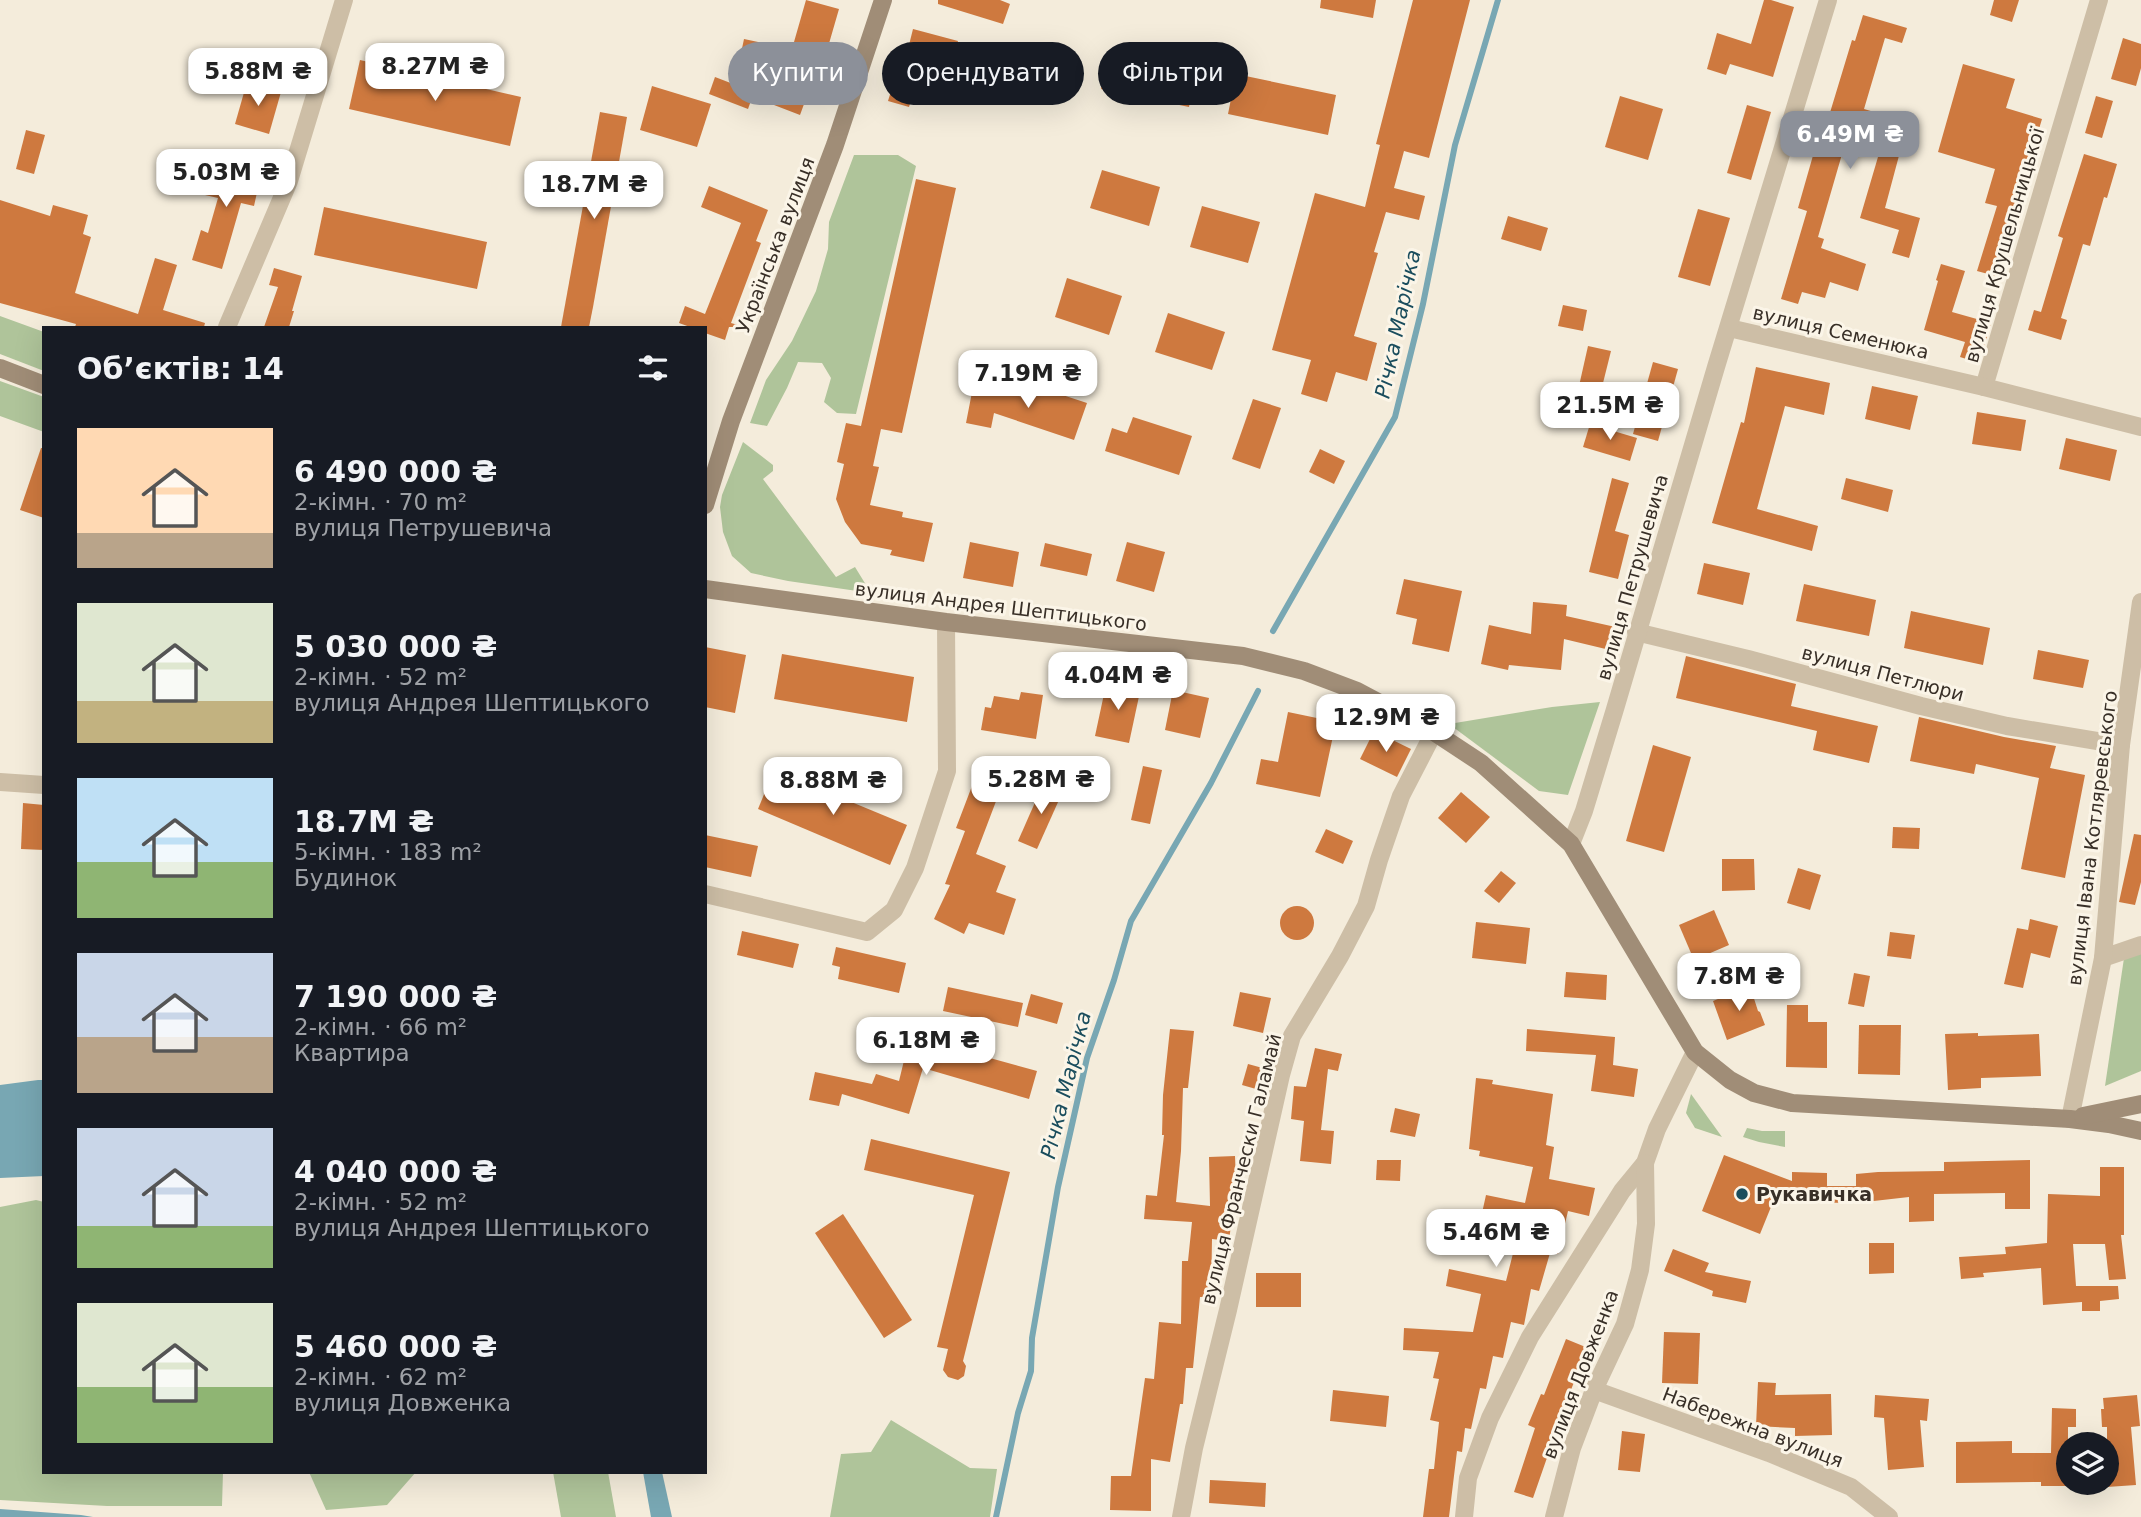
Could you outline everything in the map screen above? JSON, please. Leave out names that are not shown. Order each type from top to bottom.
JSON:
[{"type":"street","points":[[227,326],[289,181],[344,0]]},
{"type":"street","name":"Українська вулиця","points":[[707,499],[731,421],[835,145],[883,0]]},
{"type":"street","name":"вулиця Петрушевича","points":[[1571,844],[1584,811],[1828,0]]},
{"type":"street","name":"вулиця Крушельницької","points":[[2099,0],[1984,387],[2141,427]]},
{"type":"street","name":"вулиця Семенюка","points":[[1729,328],[1984,387]]},
{"type":"street","points":[[0,368],[42,384]]},
{"type":"street","name":"вулиця Андрея Шептицького","points":[[707,589],[946,622],[1243,656],[1304,671],[1357,691],[1434,732],[1481,763],[1571,844],[1695,1052],[1730,1080],[1754,1093],[1792,1103],[2070,1119]]},
{"type":"street","name":"вулиця Івана Котляревського","points":[[2070,1119],[2103,957],[2122,745],[2141,602]]},
{"type":"street","points":[[707,894],[867,932],[894,910],[915,868],[947,771],[946,622]]},
{"type":"street","name":"вулиця Петлюри","points":[[1636,632],[1994,723],[2122,745]]},
{"type":"street","name":"вулиця Франчески Галамай","points":[[1181,1517],[1194,1448],[1292,1036],[1340,956],[1366,906],[1401,796],[1434,732]]},
{"type":"street","points":[[0,782],[42,785]]},
{"type":"street","points":[[2103,957],[2141,945]]},
{"type":"street","name":"вулиця Довженка","points":[[1464,1517],[1468,1478],[1490,1418],[1530,1337],[1622,1191],[1645,1163],[1657,1129],[1695,1052]]},
{"type":"street","points":[[2070,1119],[2141,1104]]},
{"type":"street","points":[[2070,1119],[2141,1131]]},
{"type":"street","name":"вулиця Довженка","points":[[1554,1517],[1572,1448],[1594,1390],[1625,1324],[1640,1270],[1646,1224],[1645,1163]]},
{"type":"street","name":"Набережна вулиця","points":[[1594,1390],[1769,1453],[1851,1487],[1889,1517]]},
{"type":"green space","points":[[854,155],[898,155],[916,166],[856,414],[837,413],[824,402],[831,378],[822,363],[798,362],[767,426],[750,423],[766,380],[792,341],[816,291],[828,249],[829,222]]},
{"type":"green space","points":[[0,316],[42,331],[42,370],[0,354]]},
{"type":"green space","points":[[0,381],[42,396],[42,431],[0,416]]},
{"type":"green space","points":[[743,442],[773,465],[773,471],[763,479],[836,577],[855,567],[871,593],[751,573],[732,556],[723,532],[720,507],[722,495]]},
{"type":"green space","points":[[1600,702],[1568,795],[1539,791],[1449,724],[1552,707]]},
{"type":"green space","points":[[2141,952],[2141,1071],[2105,1086],[2124,958]]},
{"type":"green space","points":[[1691,1094],[1722,1137],[1695,1128],[1686,1113]]},
{"type":"green space","points":[[1747,1128],[1785,1131],[1785,1147],[1743,1137]]},
{"type":"green space","points":[[36,1200],[42,1202],[42,1474],[223,1474],[222,1506],[107,1506],[0,1500],[0,1207]]},
{"type":"green space","points":[[891,1420],[970,1468],[997,1469],[990,1517],[830,1517],[841,1454],[871,1452]]},
{"type":"green space","points":[[310,1474],[414,1474],[387,1505],[326,1510]]},
{"type":"green space","points":[[553,1474],[608,1474],[616,1517],[561,1517]]},
{"type":"water","points":[[42,1080],[42,1176],[0,1178],[0,1085]]},
{"type":"water","points":[[643,1474],[662,1474],[672,1517],[651,1517]]},
{"type":"water","points":[[0,1509],[81,1515],[93,1517],[0,1517]]},
{"type":"building","points":[[806,0],[839,9],[829,42],[794,42]]},
{"type":"building","points":[[938,0],[1000,0],[1010,4],[1003,24],[938,4]]},
{"type":"building","points":[[1321,0],[1376,0],[1373,18],[1320,8]]},
{"type":"building","points":[[1413,0],[1470,0],[1429,158],[1404,151],[1394,188],[1425,196],[1419,220],[1386,212],[1374,252],[1378,253],[1354,336],[1377,343],[1367,381],[1336,372],[1327,402],[1301,394],[1311,360],[1272,350],[1315,193],[1365,207],[1380,145],[1376,144]]},
{"type":"building","points":[[1764,0],[1794,7],[1773,77],[1730,64],[1726,75],[1707,69],[1717,33],[1751,44]]},
{"type":"building","points":[[1994,0],[2019,0],[2012,22],[1990,15]]},
{"type":"building","points":[[1863,15],[1907,28],[1902,43],[1885,38],[1864,109],[1908,122],[1885,208],[1920,218],[1909,258],[1892,253],[1899,230],[1860,218],[1883,140],[1849,130],[1818,237],[1824,239],[1821,248],[1866,264],[1858,291],[1830,282],[1825,298],[1802,292],[1798,304],[1781,299],[1807,211],[1798,208],[1818,138],[1822,139],[1852,40],[1855,41]]},
{"type":"building","points":[[913,29],[958,41],[958,42],[910,42]]},
{"type":"building","points":[[2123,38],[2141,44],[2141,68],[2136,86],[2111,79]]},
{"type":"building","points":[[360,60],[521,97],[510,146],[349,109]]},
{"type":"building","points":[[1963,64],[2015,79],[2006,108],[2042,119],[1999,277],[1977,271],[1997,206],[1985,203],[1995,169],[1938,152]]},
{"type":"building","points":[[715,77],[728,82],[728,101],[709,94]]},
{"type":"building","points":[[1248,77],[1336,95],[1328,135],[1228,114],[1230,105],[1248,105]]},
{"type":"building","points":[[247,82],[281,92],[269,134],[235,124]]},
{"type":"building","points":[[652,86],[711,104],[697,147],[640,130]]},
{"type":"building","points":[[1620,96],[1663,109],[1648,160],[1605,147]]},
{"type":"building","points":[[2096,96],[2113,101],[2102,138],[2085,133]]},
{"type":"building","points":[[774,105],[804,105],[800,115]]},
{"type":"building","points":[[1747,105],[1771,112],[1751,180],[1727,173]]},
{"type":"building","points":[[600,112],[627,117],[589,326],[561,326]]},
{"type":"building","points":[[26,130],[45,135],[34,174],[16,169]]},
{"type":"building","points":[[2084,154],[2117,164],[2090,246],[2083,244],[2061,318],[2067,320],[2061,340],[2028,330],[2034,310],[2041,312],[2063,238],[2058,236]]},
{"type":"building","points":[[233,156],[258,161],[254,178],[260,179],[254,206],[241,203],[222,269],[192,260],[201,230],[208,233],[218,198],[205,195],[210,172],[229,176]]},
{"type":"building","points":[[1102,170],[1160,187],[1149,226],[1090,208]]},
{"type":"building","points":[[916,179],[956,188],[902,433],[881,429],[873,466],[879,467],[870,505],[903,512],[902,517],[933,523],[924,562],[890,555],[892,550],[861,544],[845,522],[836,499],[844,464],[837,462],[846,423],[861,426]]},
{"type":"building","points":[[709,186],[768,210],[756,241],[761,243],[731,323],[738,325],[729,327],[725,340],[707,334],[707,326],[687,326],[679,323],[685,306],[705,314],[741,223],[701,207]]},
{"type":"building","points":[[0,200],[50,216],[53,205],[88,215],[83,234],[91,237],[75,293],[138,314],[155,258],[177,265],[163,310],[205,323],[204,326],[75,326],[76,324],[0,303]]},
{"type":"building","points":[[1202,206],[1260,222],[1248,263],[1190,247]]},
{"type":"building","points":[[324,207],[487,242],[477,289],[314,255]]},
{"type":"building","points":[[1698,209],[1730,218],[1710,286],[1678,277]]},
{"type":"building","points":[[1508,216],[1548,228],[1541,251],[1501,239]]},
{"type":"building","points":[[1941,264],[1965,271],[1952,312],[1991,323],[1979,363],[1960,357],[1965,342],[1924,330]]},
{"type":"building","points":[[274,268],[302,276],[289,326],[264,326],[278,287],[269,285]]},
{"type":"building","points":[[1067,278],[1122,296],[1109,335],[1055,317]]},
{"type":"building","points":[[1563,305],[1587,310],[1583,331],[1558,326]]},
{"type":"building","points":[[1168,313],[1225,332],[1212,370],[1155,352]]},
{"type":"building","points":[[1588,346],[1611,351],[1601,391],[1579,386]]},
{"type":"building","points":[[1653,362],[1678,369],[1658,441],[1633,434]]},
{"type":"building","points":[[1756,367],[1830,383],[1824,415],[1785,406],[1757,509],[1818,526],[1812,551],[1712,523],[1741,422],[1744,423]]},
{"type":"building","points":[[1029,384],[1087,403],[1074,440],[994,413],[991,428],[966,423],[973,387],[1024,397]]},
{"type":"building","points":[[1872,386],[1918,396],[1910,430],[1865,419]]},
{"type":"building","points":[[1253,399],[1281,408],[1260,469],[1232,459]]},
{"type":"building","points":[[1977,412],[2026,420],[2021,451],[1972,444]]},
{"type":"building","points":[[1133,417],[1192,436],[1179,475],[1105,451],[1112,428],[1127,433]]},
{"type":"building","points":[[1590,424],[1637,438],[1630,461],[1583,447]]},
{"type":"building","points":[[2066,438],[2117,450],[2110,481],[2059,469]]},
{"type":"building","points":[[41,448],[42,448],[42,517],[20,510]]},
{"type":"building","points":[[1320,449],[1345,461],[1334,484],[1309,472]]},
{"type":"building","points":[[1612,478],[1629,483],[1615,531],[1629,535],[1618,579],[1589,572]]},
{"type":"building","points":[[1846,478],[1893,490],[1888,512],[1841,499]]},
{"type":"building","points":[[970,542],[1019,552],[1013,587],[963,578]]},
{"type":"building","points":[[1127,542],[1165,552],[1154,592],[1116,581]]},
{"type":"building","points":[[1045,543],[1092,554],[1087,576],[1040,566]]},
{"type":"building","points":[[1704,563],[1750,573],[1743,605],[1697,594]]},
{"type":"building","points":[[1404,579],[1462,591],[1449,652],[1412,644],[1417,619],[1396,614]]},
{"type":"building","points":[[1804,584],[1876,600],[1869,636],[1796,621]]},
{"type":"building","points":[[1533,602],[1567,605],[1566,616],[1620,628],[1614,651],[1564,639],[1561,670],[1509,665],[1508,670],[1481,664],[1489,625],[1531,634]]},
{"type":"building","points":[[1911,611],[1990,628],[1983,665],[1904,648]]},
{"type":"building","points":[[707,647],[746,655],[735,713],[707,707]]},
{"type":"building","points":[[2038,650],[2089,660],[2083,688],[2033,679]]},
{"type":"building","points":[[782,654],[914,677],[907,722],[774,699]]},
{"type":"building","points":[[1686,656],[1796,684],[1791,706],[1878,726],[1869,763],[1813,750],[1817,731],[1676,698]]},
{"type":"building","points":[[1107,680],[1141,687],[1129,743],[1095,736]]},
{"type":"building","points":[[1173,690],[1209,698],[1200,738],[1165,730]]},
{"type":"building","points":[[1021,692],[1043,695],[1036,739],[981,730],[985,707],[991,708],[994,696],[1019,700]]},
{"type":"building","points":[[1288,712],[1336,722],[1320,797],[1256,784],[1261,759],[1278,762]]},
{"type":"building","points":[[1919,717],[2056,746],[2050,768],[2085,775],[2065,878],[2021,869],[2039,778],[1976,764],[1974,774],[1910,761]]},
{"type":"building","points":[[1374,731],[1411,749],[1397,777],[1360,759]]},
{"type":"building","points":[[1653,745],[1691,757],[1664,852],[1626,841]]},
{"type":"building","points":[[980,765],[1006,775],[976,854],[1006,866],[996,892],[1016,899],[1004,935],[969,923],[964,934],[934,919],[950,885],[945,884],[965,831],[956,828]]},
{"type":"building","points":[[1143,766],[1162,770],[1150,824],[1131,820]]},
{"type":"building","points":[[774,770],[907,825],[890,865],[758,809]]},
{"type":"building","points":[[1044,782],[1063,791],[1037,849],[1018,841]]},
{"type":"building","points":[[1461,792],[1490,817],[1466,843],[1438,818]]},
{"type":"building","points":[[23,803],[42,805],[42,850],[21,849]]},
{"type":"building","points":[[1893,827],[1920,828],[1919,849],[1892,848]]},
{"type":"building","points":[[1326,829],[1353,841],[1343,864],[1315,852]]},
{"type":"building","points":[[2134,834],[2141,835],[2141,882],[2135,905],[2119,902]]},
{"type":"building","points":[[707,835],[758,846],[751,877],[707,867]]},
{"type":"building","points":[[1722,859],[1754,859],[1755,890],[1722,891]]},
{"type":"building","points":[[1798,868],[1821,875],[1810,910],[1787,903]]},
{"type":"building","points":[[1501,871],[1516,883],[1499,903],[1484,891]]},
{"type":"building","points":[[1297,906],[1309,911],[1314,923],[1309,935],[1297,940],[1285,935],[1280,923],[1285,911]]},
{"type":"building","points":[[1714,910],[1729,945],[1694,960],[1679,925]]},
{"type":"building","points":[[2030,919],[2058,926],[2050,958],[2031,953],[2023,988],[2004,984],[2017,928],[2028,930]]},
{"type":"building","points":[[1476,922],[1530,928],[1526,964],[1472,958]]},
{"type":"building","points":[[742,931],[799,944],[793,968],[737,955]]},
{"type":"building","points":[[1890,932],[1915,935],[1911,959],[1887,956]]},
{"type":"building","points":[[836,947],[906,963],[899,993],[838,979],[840,967],[832,965]]},
{"type":"building","points":[[1566,972],[1607,975],[1606,1000],[1564,997]]},
{"type":"building","points":[[1854,973],[1870,976],[1864,1007],[1848,1004]]},
{"type":"building","points":[[1750,986],[1765,1025],[1727,1040],[1713,1001]]},
{"type":"building","points":[[948,987],[1023,1003],[1018,1027],[943,1011]]},
{"type":"building","points":[[1240,992],[1271,998],[1263,1033],[1233,1026]]},
{"type":"building","points":[[1031,994],[1063,1003],[1057,1024],[1025,1015]]},
{"type":"building","points":[[1787,1005],[1808,1005],[1808,1022],[1827,1022],[1827,1068],[1786,1067]]},
{"type":"building","points":[[1859,1025],[1901,1025],[1900,1075],[1858,1074]]},
{"type":"building","points":[[1170,1029],[1194,1031],[1188,1088],[1183,1088],[1176,1202],[1210,1206],[1209,1157],[1235,1156],[1236,1185],[1229,1241],[1212,1239],[1211,1297],[1200,1297],[1193,1368],[1186,1368],[1183,1404],[1180,1404],[1170,1462],[1151,1459],[1151,1511],[1110,1510],[1111,1476],[1131,1476],[1145,1378],[1154,1379],[1159,1322],[1181,1324],[1182,1261],[1188,1261],[1192,1222],[1144,1219],[1146,1195],[1157,1196],[1164,1135],[1163,1095]]},
{"type":"building","points":[[1527,1029],[1615,1037],[1613,1065],[1638,1069],[1634,1097],[1591,1091],[1596,1055],[1526,1051]]},
{"type":"building","points":[[1978,1033],[1978,1036],[2039,1034],[2041,1076],[1981,1078],[1981,1088],[1948,1090],[1945,1034]]},
{"type":"building","points":[[910,1036],[1037,1071],[1029,1099],[923,1068],[909,1114],[842,1094],[839,1106],[809,1100],[815,1072],[872,1084],[876,1074],[899,1081]]},
{"type":"building","points":[[1315,1048],[1342,1054],[1338,1071],[1328,1069],[1321,1130],[1334,1131],[1331,1164],[1300,1161],[1304,1121],[1291,1119],[1294,1086],[1306,1087]]},
{"type":"building","points":[[1248,1064],[1270,1070],[1263,1091],[1242,1085]]},
{"type":"building","points":[[1476,1078],[1493,1080],[1492,1084],[1553,1094],[1546,1145],[1554,1147],[1549,1179],[1595,1188],[1589,1216],[1568,1211],[1558,1254],[1550,1253],[1539,1291],[1531,1289],[1524,1325],[1511,1322],[1503,1358],[1493,1356],[1486,1389],[1480,1388],[1471,1429],[1465,1428],[1462,1452],[1457,1451],[1449,1517],[1423,1517],[1429,1469],[1434,1469],[1439,1422],[1430,1420],[1439,1379],[1433,1378],[1439,1352],[1403,1350],[1404,1328],[1473,1332],[1481,1294],[1446,1286],[1449,1269],[1506,1281],[1521,1222],[1482,1213],[1486,1195],[1525,1203],[1533,1167],[1479,1156],[1480,1151],[1469,1149]]},
{"type":"building","points":[[1395,1108],[1420,1114],[1415,1137],[1390,1132]]},
{"type":"building","points":[[871,1139],[1010,1172],[963,1361],[966,1366],[964,1376],[958,1380],[948,1377],[943,1370],[948,1349],[937,1347],[974,1195],[864,1170]]},
{"type":"building","points":[[1724,1155],[1792,1181],[1792,1172],[1827,1173],[1827,1186],[1856,1186],[1856,1174],[1944,1171],[1944,1162],[2030,1160],[2030,1209],[2005,1209],[2005,1193],[1934,1194],[1934,1221],[1909,1222],[1909,1197],[1856,1203],[1773,1202],[1760,1234],[1702,1211]]},
{"type":"building","points":[[1377,1160],[1401,1160],[1400,1181],[1376,1180]]},
{"type":"building","points":[[2100,1167],[2124,1167],[2124,1235],[2121,1235],[2126,1279],[2109,1280],[2105,1244],[2073,1244],[2076,1286],[2118,1286],[2119,1299],[2100,1301],[2100,1311],[2082,1311],[2082,1302],[2043,1305],[2041,1268],[1983,1273],[1984,1277],[1961,1279],[1959,1257],[2006,1254],[2005,1247],[2047,1243],[2048,1194],[2100,1196]]},
{"type":"building","points":[[843,1214],[912,1320],[884,1338],[815,1233]]},
{"type":"building","points":[[1869,1243],[1894,1243],[1894,1273],[1869,1274]]},
{"type":"building","points":[[1673,1249],[1709,1263],[1705,1272],[1751,1281],[1746,1303],[1712,1296],[1713,1291],[1664,1271]]},
{"type":"building","points":[[1256,1273],[1301,1273],[1301,1307],[1256,1307]]},
{"type":"building","points":[[1664,1332],[1700,1333],[1698,1384],[1662,1383]]},
{"type":"building","points":[[1566,1339],[1588,1348],[1546,1451],[1549,1452],[1533,1498],[1514,1492],[1535,1428],[1528,1425],[1541,1394],[1544,1395]]},
{"type":"building","points":[[1758,1382],[1776,1383],[1775,1395],[1831,1394],[1832,1435],[1795,1436],[1795,1428],[1756,1426]]},
{"type":"building","points":[[1333,1390],[1389,1396],[1386,1427],[1330,1421]]},
{"type":"building","points":[[1875,1395],[1929,1399],[1927,1421],[1920,1420],[1924,1467],[1888,1470],[1884,1418],[1874,1417]]},
{"type":"building","points":[[2137,1395],[2140,1426],[2131,1427],[2136,1485],[2119,1486],[2119,1432],[2107,1432],[2107,1427],[2102,1427],[2103,1398]]},
{"type":"building","points":[[2052,1408],[2076,1409],[2076,1427],[2068,1427],[2068,1432],[2056,1432],[2056,1486],[2041,1486],[2041,1482],[1956,1483],[1956,1442],[2012,1441],[2012,1453],[2051,1453]]},
{"type":"building","points":[[1622,1431],[1645,1434],[1640,1472],[1618,1470]]},
{"type":"building","points":[[1210,1480],[1266,1483],[1265,1507],[1209,1503]]},
{"type":"waterway","name":"Річка Марічка","points":[[1273,631],[1395,417],[1423,304],[1455,145],[1498,0]]},
{"type":"waterway","name":"Річка Марічка","points":[[996,1517],[1018,1413],[1031,1371],[1032,1338],[1058,1187],[1087,1058],[1131,921],[1211,783],[1258,691]]},
{"type":"place","name":"Рукавичка","points":[[1742,1194]]}]
